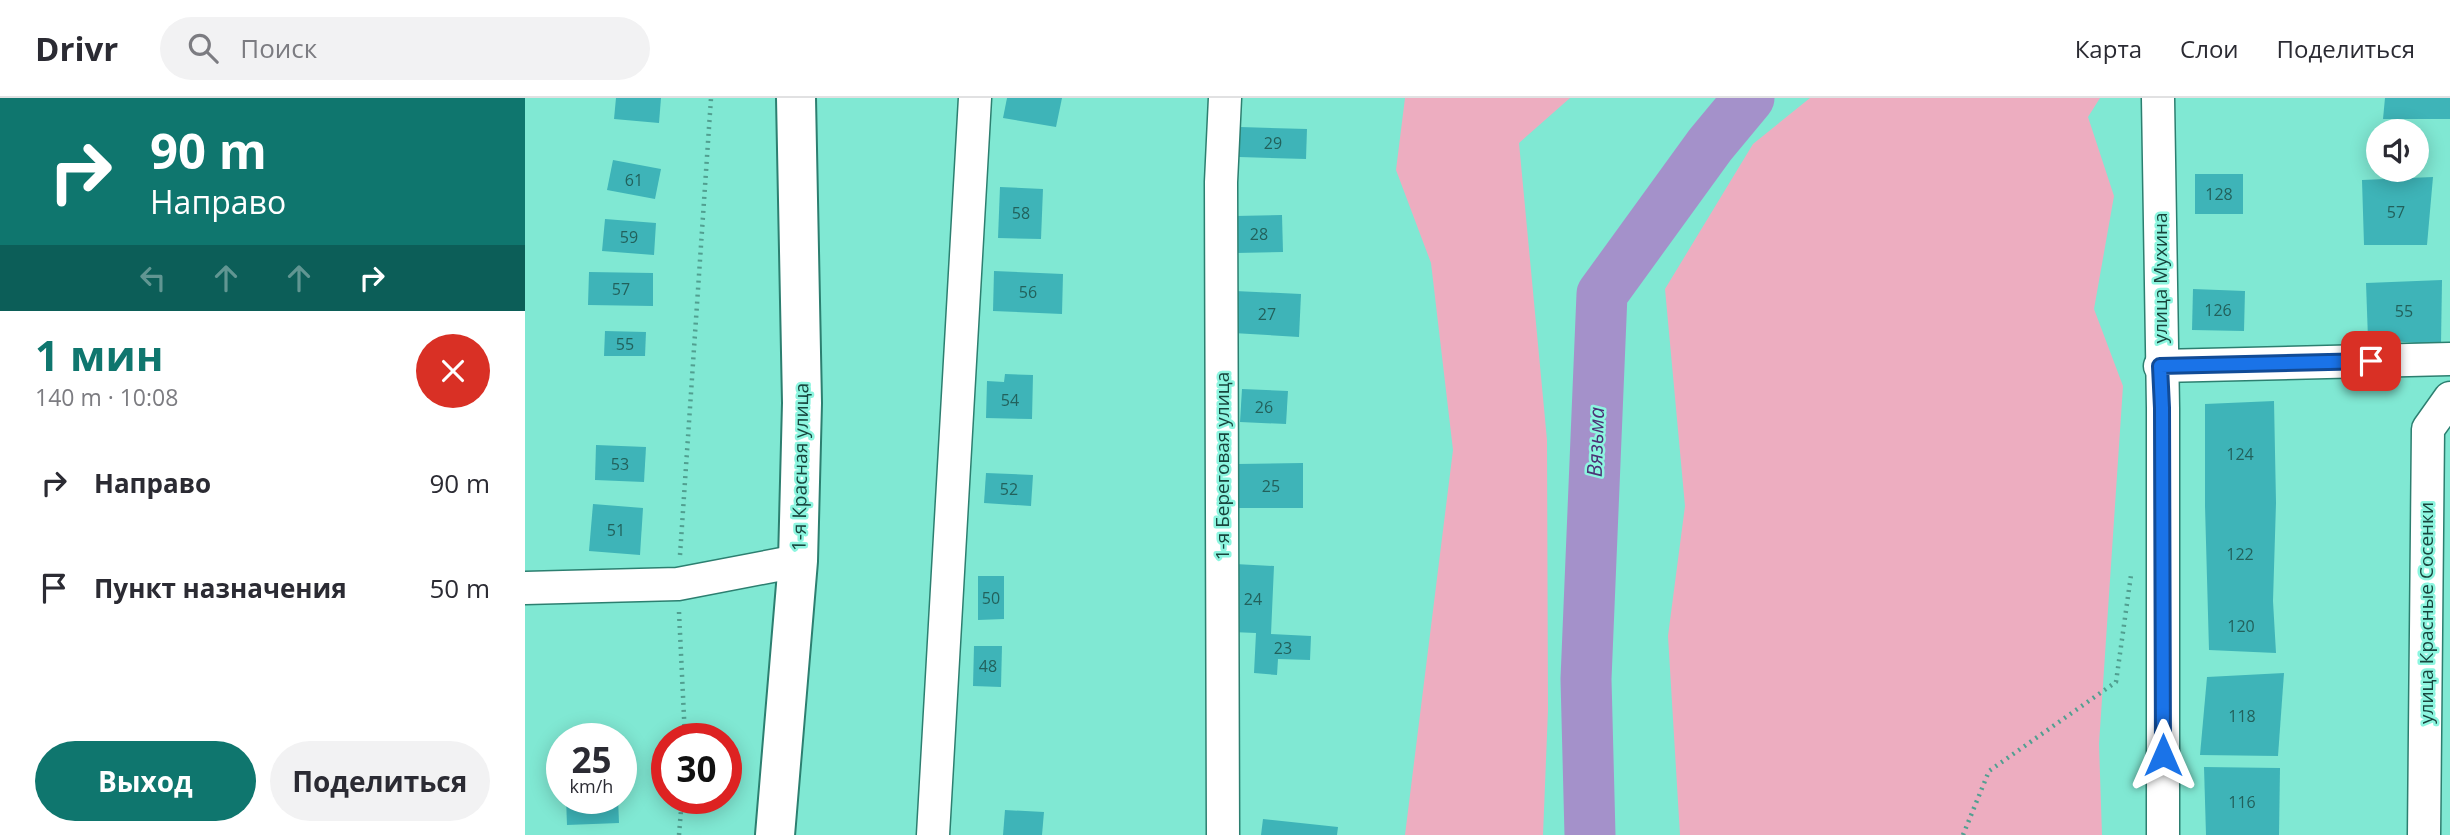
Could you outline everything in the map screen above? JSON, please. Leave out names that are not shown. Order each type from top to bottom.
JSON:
[{"type":"main road","name":"1-я Красная улица","points":[[775,835],[798,561],[802,403],[796,98]]},
{"type":"street","points":[[933,835],[975,98]]},
{"type":"street","name":"1-я Береговая улица","points":[[1223,835],[1221,182],[1224,98]]},
{"type":"street","name":"улица Мухина","points":[[2158,98],[2163,835]]},
{"type":"street","points":[[2160,366],[2450,359]]},
{"type":"street","name":"улица Красные Сосенки","points":[[2424,835],[2428,429],[2450,398]]},
{"type":"street","points":[[525,588],[678,584],[798,561]]},
{"type":"path","points":[[684,723],[678,584],[711,98]]},
{"type":"path","points":[[1963,835],[1989,771],[2116,682],[2131,572]]},
{"type":"path","points":[[679,835],[681,814]]},
{"type":"shaded area","points":[[1405,98],[1570,98],[1519,143],[1547,440],[1548,710],[1543,835],[1405,835],[1453,450],[1431,263],[1396,170]]},
{"type":"shaded area","points":[[1810,98],[2100,98],[2088,117],[2114,196],[2094,309],[2123,386],[2099,744],[2102,835],[1680,835],[1668,636],[1685,506],[1665,289],[1753,144]]},
{"type":"building","points":[[616,98],[661,98],[659,123],[614,119]]},
{"type":"building","points":[[1007,98],[1062,98],[1056,127],[1003,118]]},
{"type":"building","points":[[2385,98],[2450,98],[2450,119],[2383,119]]},
{"type":"building","points":[[1240,127],[1307,129],[1306,159],[1239,157]]},
{"type":"building","points":[[613,160],[661,169],[655,199],[607,190]]},
{"type":"building","points":[[2195,174],[2243,174],[2243,214],[2195,214]]},
{"type":"building","points":[[2429,177],[2433,177],[2427,245],[2364,245],[2362,180],[2429,182]]},
{"type":"building","points":[[1000,187],[1043,189],[1041,239],[998,238]]},
{"type":"building","points":[[1282,215],[1283,252],[1236,253],[1235,216]]},
{"type":"building","points":[[605,219],[656,223],[654,255],[602,251]]},
{"type":"building","points":[[994,271],[1063,274],[1062,314],[993,311]]},
{"type":"building","points":[[589,272],[653,273],[653,306],[588,305]]},
{"type":"building","points":[[2442,280],[2441,345],[2368,339],[2366,283]]},
{"type":"building","points":[[2193,289],[2245,291],[2244,331],[2192,330]]},
{"type":"building","points":[[1235,291],[1301,294],[1299,337],[1233,333]]},
{"type":"building","points":[[605,331],[646,332],[645,356],[604,356]]},
{"type":"building","points":[[1005,374],[1033,375],[1032,419],[986,418],[987,381],[1004,382]]},
{"type":"building","points":[[1242,389],[1288,391],[1286,424],[1240,422]]},
{"type":"building","points":[[2274,401],[2276,503],[2273,601],[2276,653],[2209,650],[2205,404]]},
{"type":"building","points":[[596,445],[646,447],[644,482],[595,480]]},
{"type":"building","points":[[1303,463],[1303,508],[1239,508],[1238,464]]},
{"type":"building","points":[[986,473],[1033,475],[1031,506],[984,503]]},
{"type":"building","points":[[593,504],[643,508],[640,555],[589,551]]},
{"type":"building","points":[[1235,564],[1274,566],[1271,634],[1311,636],[1310,660],[1278,659],[1277,675],[1254,673],[1256,633],[1232,632]]},
{"type":"building","points":[[978,576],[1004,576],[1004,619],[978,620]]},
{"type":"building","points":[[974,646],[1002,646],[1001,687],[973,686]]},
{"type":"building","points":[[2284,673],[2278,756],[2200,755],[2207,677]]},
{"type":"building","points":[[2204,767],[2280,768],[2279,835],[2206,835]]},
{"type":"building","points":[[1005,810],[1044,812],[1042,835],[1003,835]]},
{"type":"building","points":[[567,814],[619,814],[619,823],[567,825]]},
{"type":"building","points":[[1263,819],[1338,827],[1337,835],[1261,835]]},
{"type":"waterway","name":"Вязьма","points":[[1590,835],[1586,679],[1602,294],[1710,145],[1749,98]]},
{"type":"route","points":[[2163,755],[2160,366],[2371,361]]}]
